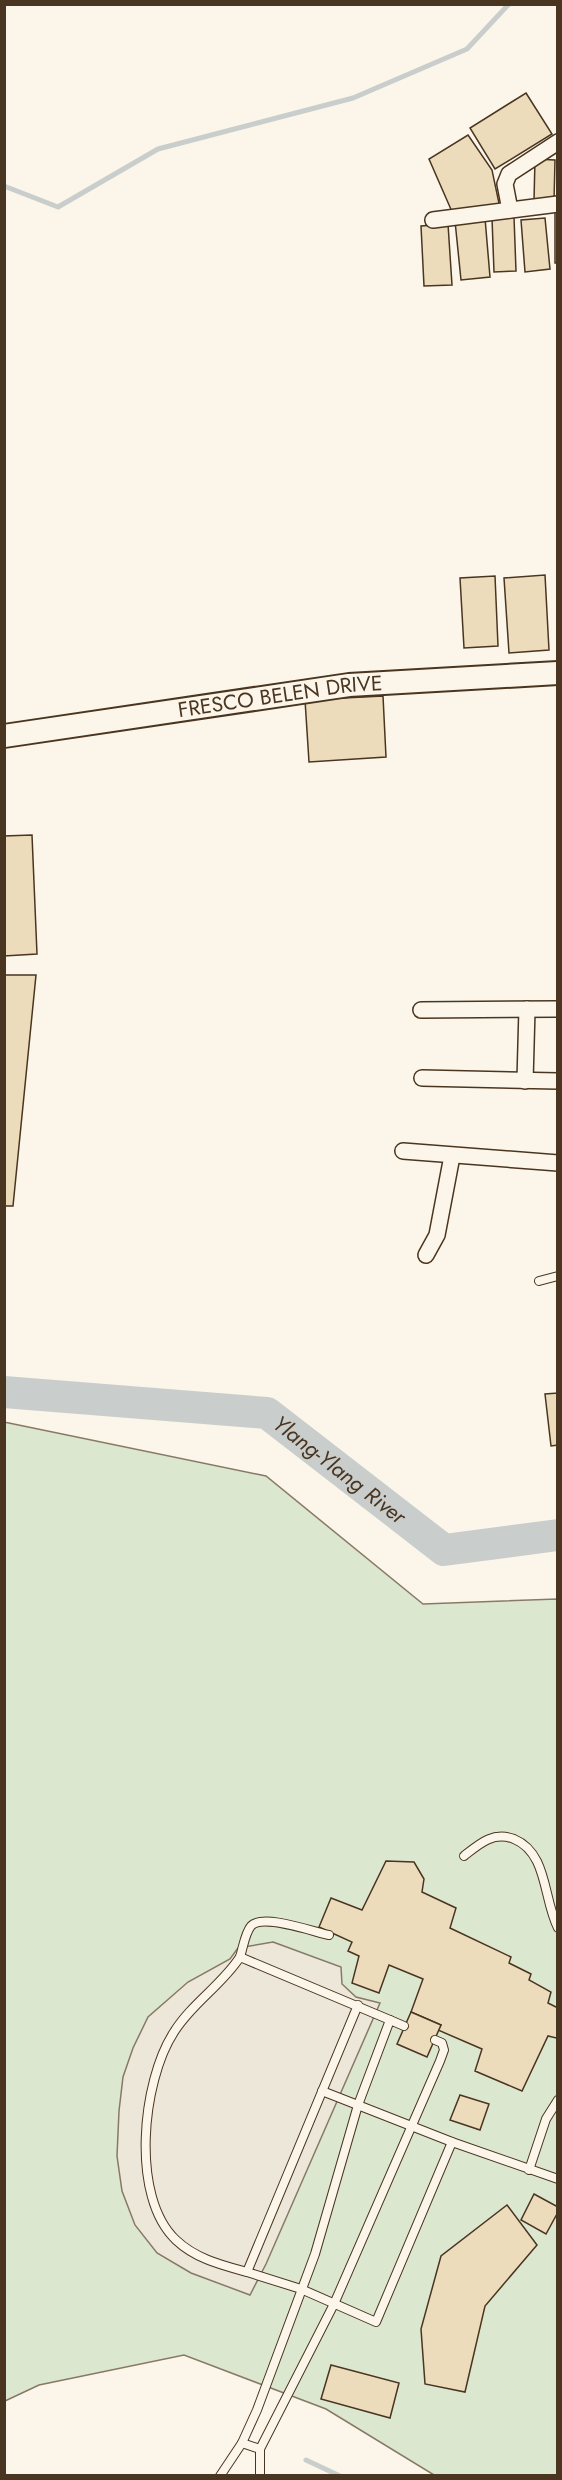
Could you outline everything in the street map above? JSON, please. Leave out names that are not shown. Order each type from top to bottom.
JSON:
[{"type":"street","points":[[510,210],[505,184],[509,174],[558,142]]},
{"type":"street","points":[[433,220],[558,204]]},
{"type":"street","name":"FRESCO BELEN DRIVE","points":[[4,736],[349,685],[558,673]]},
{"type":"street","points":[[525,1081],[527,1009]]},
{"type":"street","points":[[421,1010],[558,1009]]},
{"type":"street","points":[[422,1078],[558,1081]]},
{"type":"street","points":[[403,1151],[558,1162]]},
{"type":"street","points":[[426,1255],[437,1234],[452,1156]]},
{"type":"lane","points":[[539,1281],[558,1276]]},
{"type":"lane","points":[[464,1856],[492,1837],[508,1837],[530,1849],[539,1865],[558,1928]]},
{"type":"lane","points":[[329,1935],[270,1920],[258,1921],[251,1926],[240,1957],[230,1973],[204,1994],[173,2033],[154,2080],[145,2154],[148,2181],[155,2204],[175,2239],[195,2254],[301,2289],[376,2322],[452,2142]]},
{"type":"lane","points":[[240,1957],[404,2026]]},
{"type":"lane","points":[[247,2272],[358,2005]]},
{"type":"lane","points":[[220,2475],[242,2443],[315,2254],[358,2105],[390,2020]]},
{"type":"lane","points":[[260,2475],[260,2450],[334,2304],[444,2050],[442,2043],[435,2040]]},
{"type":"lane","points":[[322,2091],[452,2142],[558,2179]]},
{"type":"lane","points":[[529,2170],[546,2119],[558,2100]]},
{"type":"lane","points":[[242,2443],[260,2450]]},
{"type":"green space","points":[[4,1422],[266,1476],[423,1604],[557,1599],[557,2475],[434,2475],[326,2409],[184,2355],[39,2385],[5,2401]]},
{"type":"shaded area","points":[[273,1942],[341,1967],[342,1984],[356,1997],[380,2003],[266,2264],[250,2295],[191,2273],[157,2253],[135,2225],[122,2191],[117,2156],[119,2111],[123,2077],[133,2048],[148,2017],[188,1982],[230,1959],[238,1948]]},
{"type":"building","points":[[526,93],[552,134],[495,169],[470,128]]},
{"type":"building","points":[[468,135],[492,170],[500,208],[453,214],[429,159]]},
{"type":"building","points":[[535,159],[555,160],[554,201],[534,201]]},
{"type":"building","points":[[555,212],[558,212],[558,263],[555,263]]},
{"type":"building","points":[[514,217],[516,271],[494,272],[492,218]]},
{"type":"building","points":[[485,218],[490,277],[461,280],[455,221]]},
{"type":"building","points":[[545,218],[550,269],[525,272],[521,220]]},
{"type":"building","points":[[448,224],[452,285],[424,286],[421,226]]},
{"type":"building","points":[[545,575],[549,650],[509,653],[504,578]]},
{"type":"building","points":[[495,576],[498,646],[464,648],[460,578]]},
{"type":"building","points":[[383,696],[386,757],[309,762],[305,700]]},
{"type":"building","points":[[32,835],[37,954],[4,956],[4,836]]},
{"type":"building","points":[[4,975],[36,975],[13,1206],[4,1206]]},
{"type":"building","points":[[558,1393],[558,1445],[551,1446],[545,1394]]},
{"type":"building","points":[[386,1861],[414,1862],[424,1879],[422,1892],[456,1908],[450,1928],[511,1957],[509,1963],[531,1974],[529,1980],[551,1992],[548,2003],[558,2008],[558,2035],[556,2038],[548,2036],[522,2091],[475,2071],[482,2049],[438,2030],[441,2025],[411,2012],[423,1979],[389,1965],[379,1993],[352,1983],[359,1956],[348,1951],[352,1942],[319,1927],[331,1898],[362,1910]]},
{"type":"building","points":[[411,2012],[441,2025],[427,2057],[397,2044]]},
{"type":"building","points":[[460,2095],[489,2104],[480,2130],[450,2120]]},
{"type":"building","points":[[534,2194],[558,2207],[558,2212],[546,2234],[521,2220]]},
{"type":"building","points":[[507,2205],[537,2245],[485,2306],[465,2392],[425,2384],[421,2329],[441,2256]]},
{"type":"building","points":[[331,2365],[399,2383],[390,2418],[321,2399]]},
{"type":"waterway","points":[[4,186],[58,207],[158,149],[353,98],[467,49],[509,4]]},
{"type":"waterway","name":"Ylang-Ylang River","points":[[4,1392],[267,1413],[444,1550],[558,1535]]},
{"type":"waterway","points":[[306,2460],[340,2476]]}]
